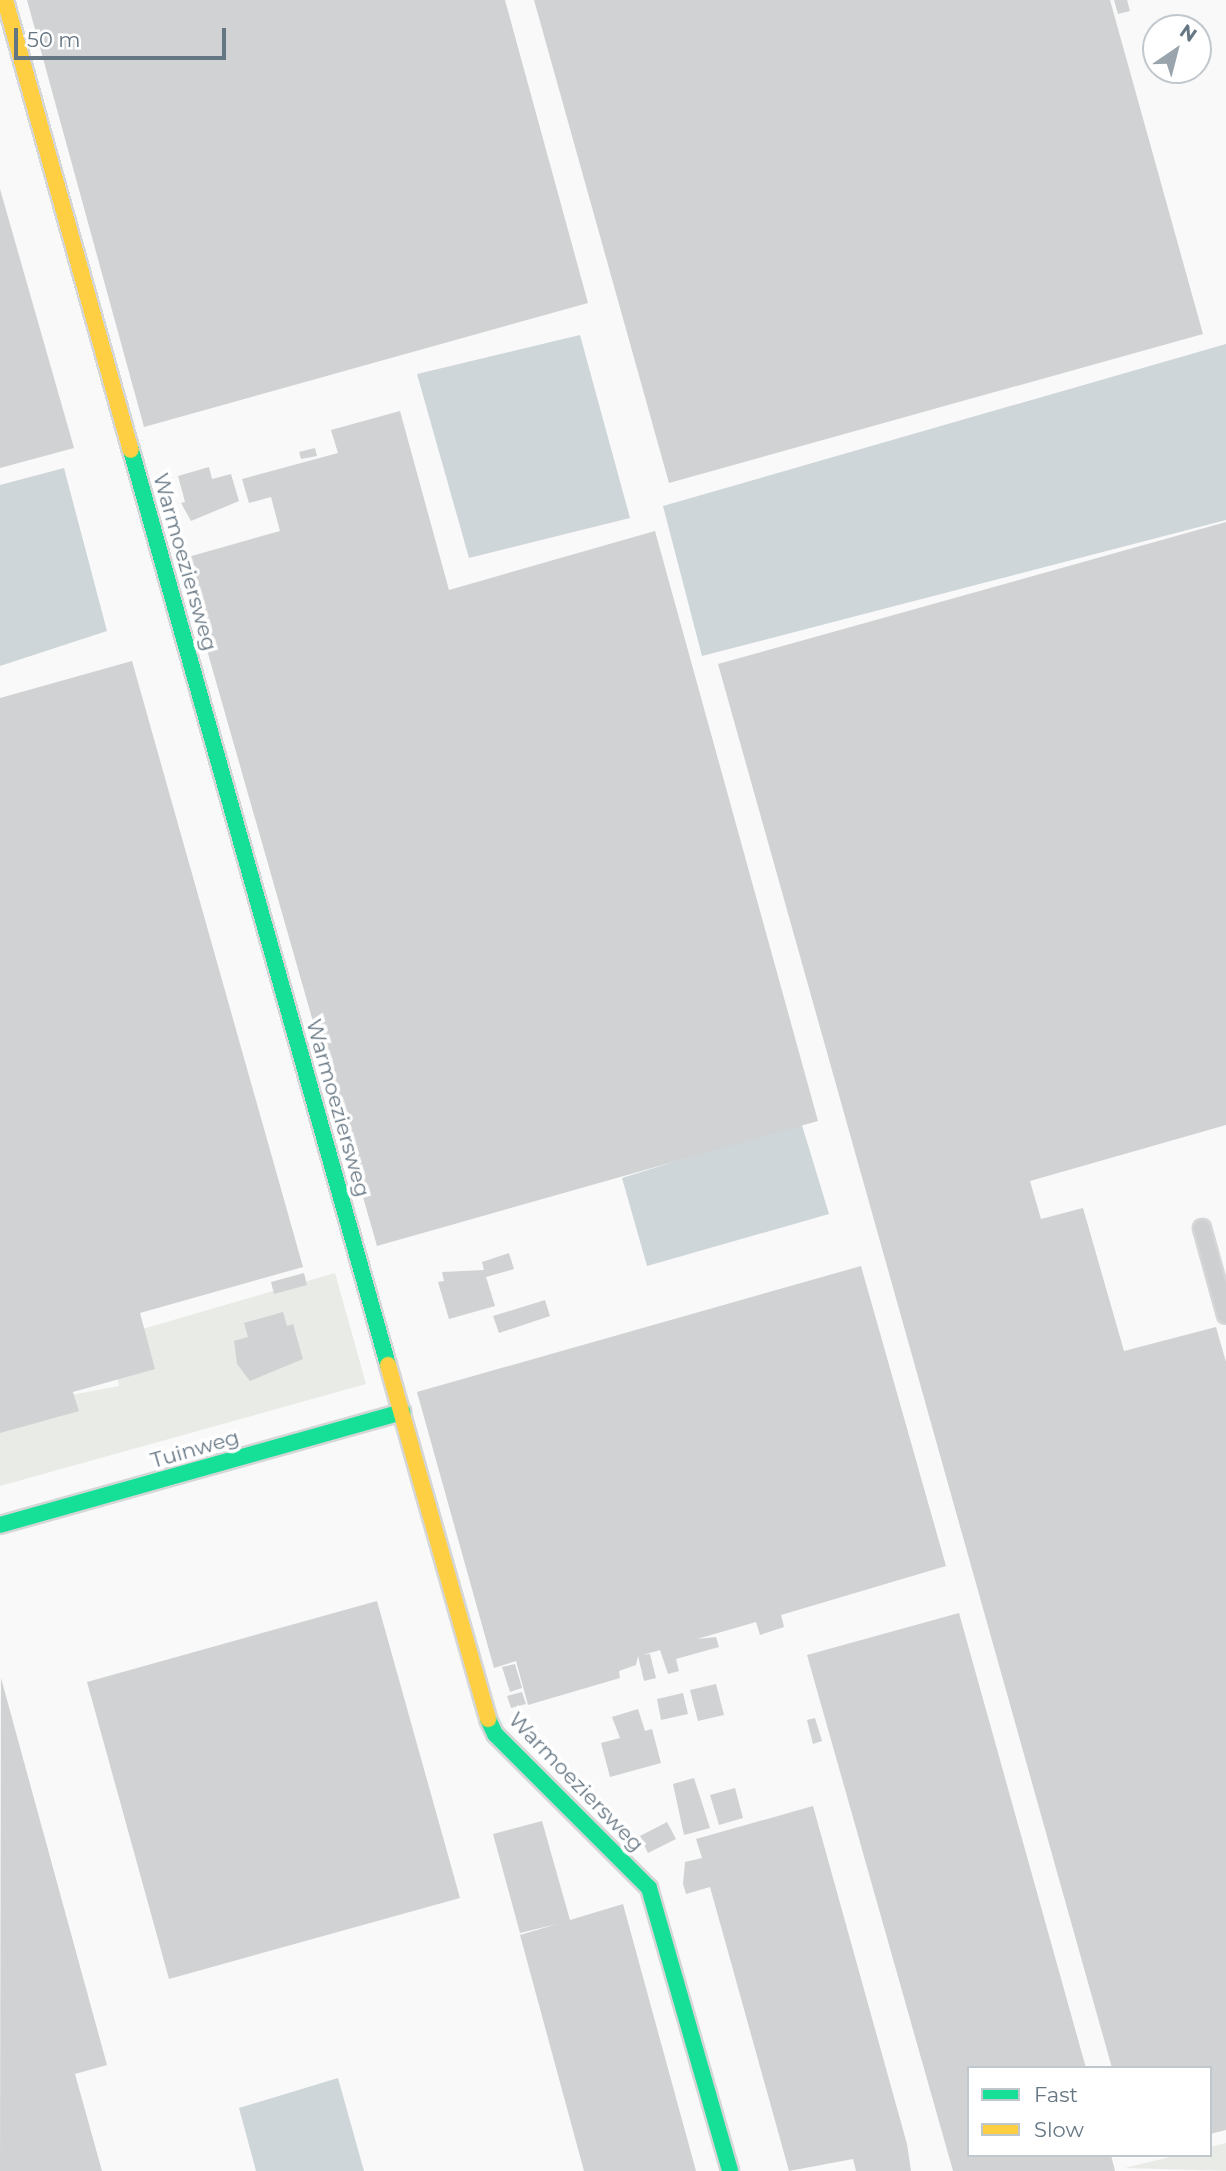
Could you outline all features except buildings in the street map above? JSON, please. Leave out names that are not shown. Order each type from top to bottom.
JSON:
[{"type":"street","name":"Warmoeziersweg","points":[[5,0],[484,1709],[495,1734],[649,1888],[730,2171]]},
{"type":"street","name":"Tuinweg","points":[[0,1525],[402,1412]]},
{"type":"lane","points":[[1202,1228],[1226,1315]]},
{"type":"shaded area","points":[[580,335],[630,518],[469,558],[417,374]]},
{"type":"shaded area","points":[[1226,344],[1226,520],[702,656],[663,506]]},
{"type":"shaded area","points":[[64,468],[107,631],[0,666],[0,485]]},
{"type":"shaded area","points":[[801,1122],[829,1214],[647,1266],[622,1178]]},
{"type":"shaded area","points":[[335,1273],[366,1384],[0,1486],[0,1367],[71,1395],[119,1386],[108,1339]]},
{"type":"shaded area","points":[[338,2078],[364,2171],[256,2171],[239,2108]]},
{"type":"shaded area","points":[[1226,2143],[1226,2171],[1125,2168],[1170,2157],[1212,2157],[1212,2146]]},
{"type":"traffic: fast","points":[[131,450],[388,1365]]},
{"type":"traffic: fast","points":[[0,1525],[402,1412]]},
{"type":"traffic: fast","points":[[488,1719],[495,1734],[649,1888],[730,2171]]},
{"type":"traffic: slow","points":[[5,0],[131,450]]},
{"type":"traffic: slow","points":[[388,1365],[488,1719]]}]
